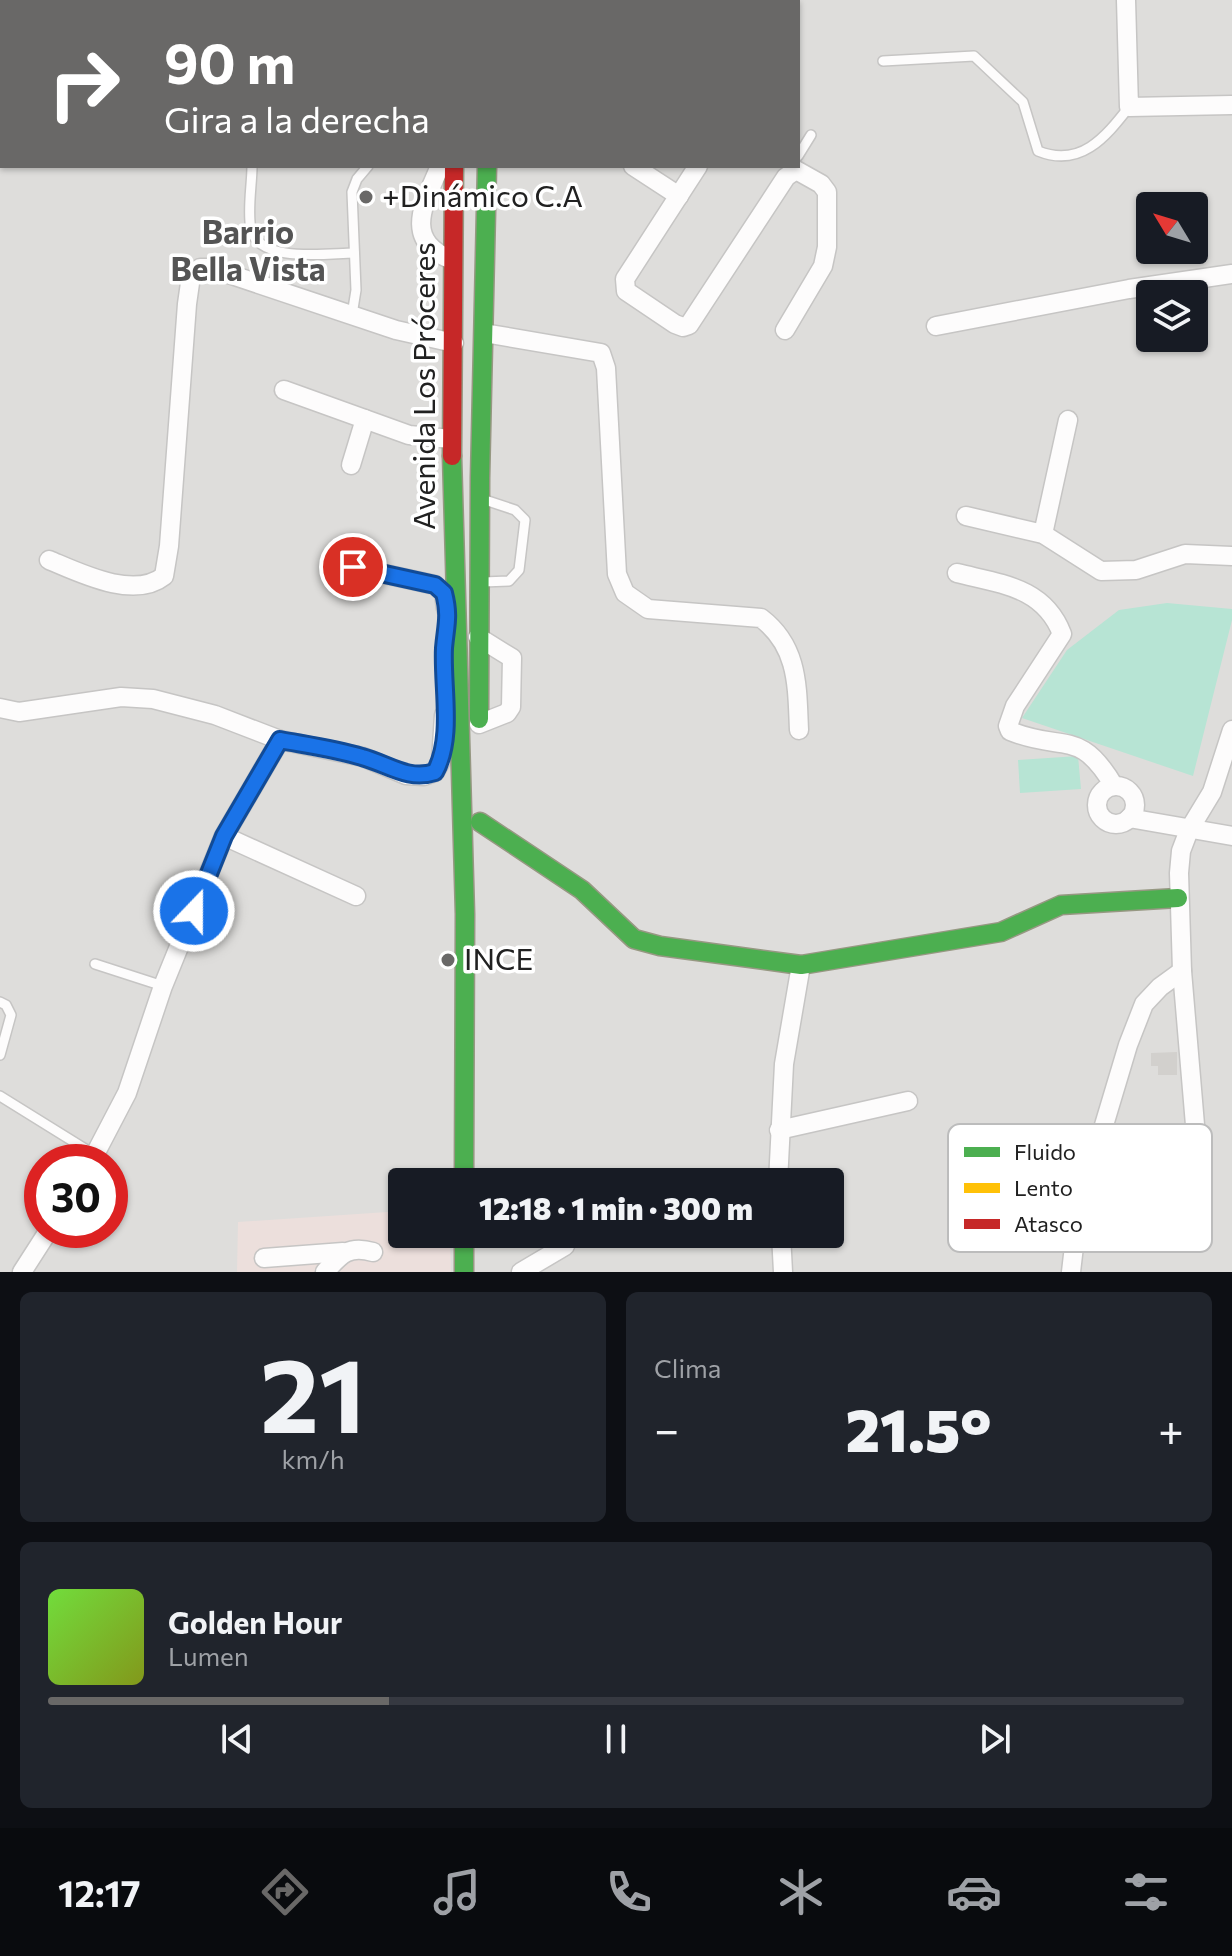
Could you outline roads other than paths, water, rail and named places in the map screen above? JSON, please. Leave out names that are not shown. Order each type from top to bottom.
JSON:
[{"type":"main road","name":"Avenida Los Próceres","points":[[454,168],[452,622],[465,914],[464,1168]]},
{"type":"main road","name":"Avenida Los Próceres","points":[[481,1168],[478,637],[487,168]]},
{"type":"main road","points":[[480,822],[582,890],[634,939],[660,946],[801,965],[1001,932],[1061,905],[1178,898]]},
{"type":"main road","points":[[464,1248],[464,1272]]},
{"type":"main road","points":[[481,1248],[481,1272]]},
{"type":"street","points":[[1126,0],[1129,107],[1232,105]]},
{"type":"street","points":[[439,168],[426,196],[421,235],[427,246],[452,260]]},
{"type":"street","points":[[636,168],[679,196]]},
{"type":"street","points":[[697,168],[624,286],[628,293],[685,327],[692,322],[792,168]]},
{"type":"street","points":[[785,330],[823,266],[827,247],[828,198],[825,188],[800,168]]},
{"type":"street","points":[[49,560],[126,585],[153,585],[164,576],[168,561],[191,276],[200,268],[211,268],[352,315],[454,343]]},
{"type":"street","points":[[936,326],[1129,289],[1232,274]]},
{"type":"street","points":[[484,333],[601,353],[606,368],[617,574],[625,593],[648,609],[761,618],[775,629],[793,661],[799,730]]},
{"type":"street","points":[[284,390],[409,435],[451,439]]},
{"type":"street","points":[[351,465],[365,419]]},
{"type":"street","points":[[1043,534],[1068,420]]},
{"type":"street","points":[[966,516],[1043,534],[1101,571],[1136,570],[1185,554],[1232,556]]},
{"type":"street","points":[[0,708],[19,712],[121,697],[153,699],[215,715],[280,740],[363,757],[406,775],[424,776],[435,772],[441,761],[444,734],[444,648],[452,622],[444,593],[435,585],[353,567]]},
{"type":"street","points":[[957,573],[1026,590],[1055,618],[1062,634],[1015,706],[1008,726],[1010,731],[1020,735],[1083,747],[1099,761],[1114,786],[1126,789],[1134,800],[1129,818]]},
{"type":"street","points":[[478,637],[512,658],[511,707],[479,738]]},
{"type":"street","points":[[1195,1124],[1178,898],[1181,851],[1189,830],[1212,792],[1232,730]]},
{"type":"street","points":[[101,1144],[127,1093],[163,986],[224,836],[280,740]]},
{"type":"street","points":[[1114,786],[1098,797],[1100,816],[1117,824],[1129,818],[1232,836]]},
{"type":"street","points":[[224,836],[356,896]]},
{"type":"street","points":[[778,1168],[784,1064],[801,965]]},
{"type":"street","points":[[1104,1124],[1144,1004],[1182,971]]},
{"type":"street","points":[[779,1130],[908,1101]]},
{"type":"street","points":[[264,1258],[343,1252],[356,1247],[373,1252]]},
{"type":"street","points":[[22,1272],[37,1248]]},
{"type":"street","points":[[449,1272],[460,1248]]},
{"type":"street","points":[[521,1272],[562,1248]]},
{"type":"street","points":[[782,1248],[783,1272]]},
{"type":"street","points":[[325,1272],[343,1252]]},
{"type":"street","points":[[1071,1272],[1073,1252]]},
{"type":"lane","points":[[883,61],[974,56],[1023,102],[1038,151],[1054,158],[1075,157],[1115,125],[1129,107]]},
{"type":"lane","points":[[800,155],[811,135]]},
{"type":"lane","points":[[252,168],[251,230],[259,243],[269,250],[282,253],[354,253]]},
{"type":"lane","points":[[352,315],[356,290],[352,192],[366,168]]},
{"type":"lane","points":[[480,499],[515,510],[525,520],[519,570],[514,577],[509,581],[480,582]]},
{"type":"lane","points":[[95,964],[163,986]]},
{"type":"lane","points":[[0,1002],[6,1005],[11,1015],[0,1055]]},
{"type":"lane","points":[[0,1096],[71,1144]]},
{"type":"place","name":"+Dinámico C.A","points":[[366,197]]},
{"type":"place","name":"INCE","points":[[448,960]]},
{"type":"district","name":"Barrio Bella Vista","points":[[248,252]]}]
